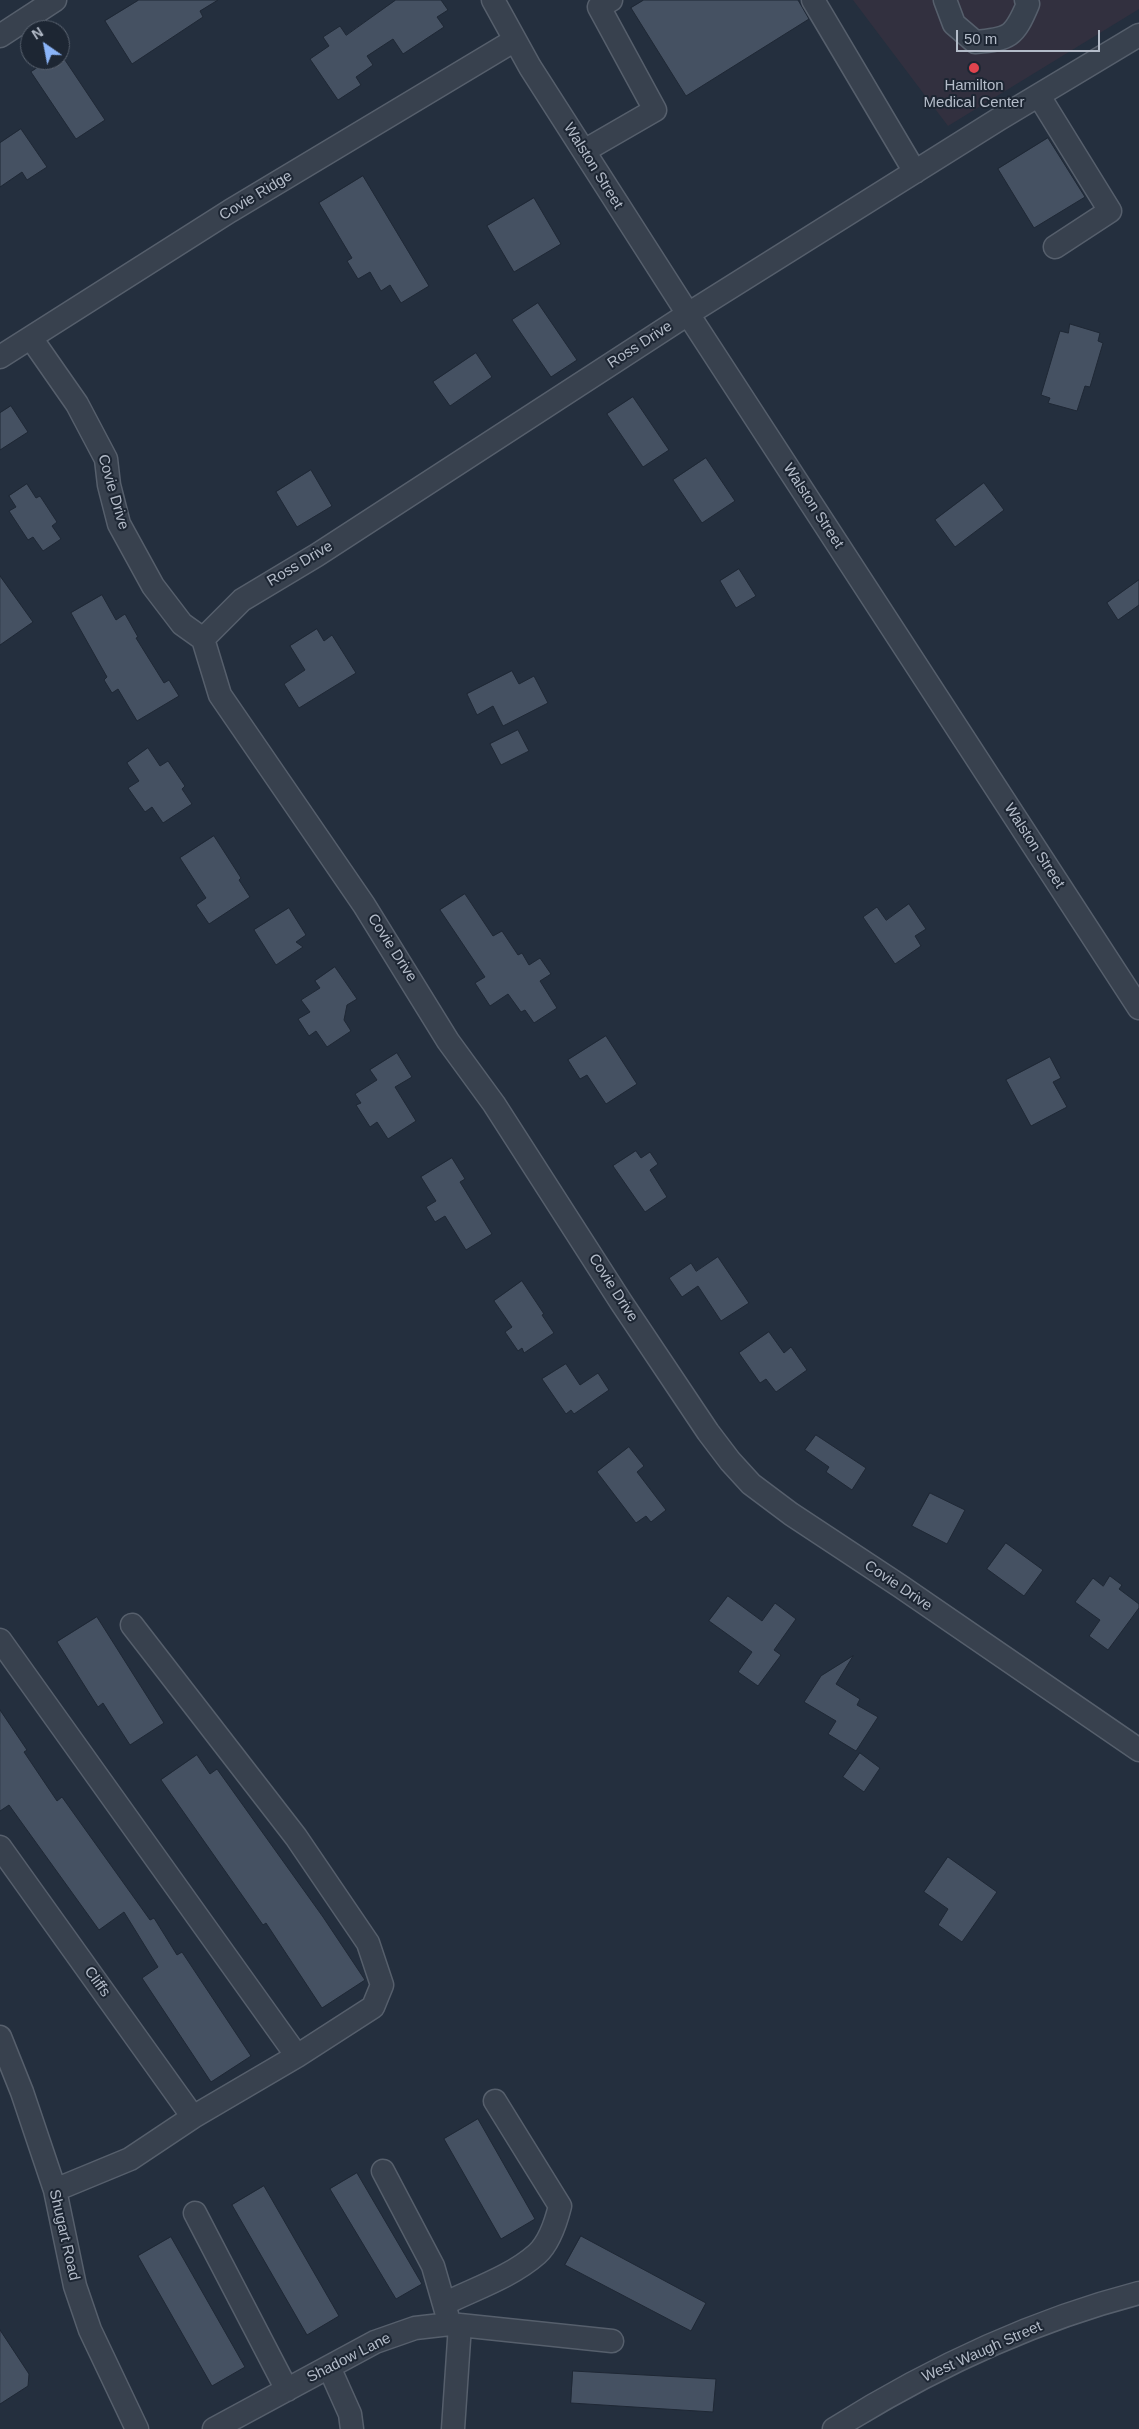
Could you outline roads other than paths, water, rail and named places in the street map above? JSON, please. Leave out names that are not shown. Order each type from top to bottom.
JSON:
[{"type":"street","points":[[0,36],[55,0]]},
{"type":"street","name":"Walston Street","points":[[494,0],[515,40],[584,152],[1139,1008]]},
{"type":"street","points":[[584,152],[654,110],[599,7],[611,0]]},
{"type":"street","points":[[813,0],[915,172]]},
{"type":"street","points":[[945,0],[954,24],[974,42],[1000,40],[1017,29],[1028,4],[1026,0]]},
{"type":"street","name":"Ross Drive","points":[[203,639],[242,600],[317,555],[688,314],[1139,35]]},
{"type":"street","name":"Covie Ridge","points":[[0,357],[230,211],[515,40]]},
{"type":"street","points":[[1038,96],[1110,211],[1055,247]]},
{"type":"street","name":"Covie Drive","points":[[31,338],[77,404],[106,459],[109,485],[119,524],[153,586],[182,624],[203,639],[220,695],[364,905],[448,1041],[494,1104],[621,1302],[708,1432],[730,1461],[751,1484],[791,1514],[900,1586],[1139,1750]]},
{"type":"street","points":[[55,2190],[130,2159],[193,2117],[297,2056],[373,2007],[382,1985],[368,1942],[296,1838],[132,1625]]},
{"type":"street","points":[[0,1640],[297,2056]]},
{"type":"street","name":"Cliffs","points":[[0,1847],[193,2117]]},
{"type":"street","name":"Shugart Road","points":[[0,2037],[22,2092],[55,2190],[75,2286],[90,2330],[137,2429]]},
{"type":"street","points":[[451,2318],[509,2272],[538,2254],[555,2226],[560,2206],[494,2101]]},
{"type":"street","points":[[383,2171],[433,2266],[451,2318],[453,2429]]},
{"type":"street","points":[[195,2213],[288,2390]]},
{"type":"street","name":"West Waugh Street","points":[[834,2429],[916,2381],[984,2349],[1057,2319],[1139,2293]]},
{"type":"street","name":"Shadow Lane","points":[[214,2429],[375,2342],[451,2318],[612,2341]]},
{"type":"street","points":[[329,2367],[350,2414],[352,2429]]},
{"type":"place","name":"Hamilton Medical Center","points":[[974,68]]}]
